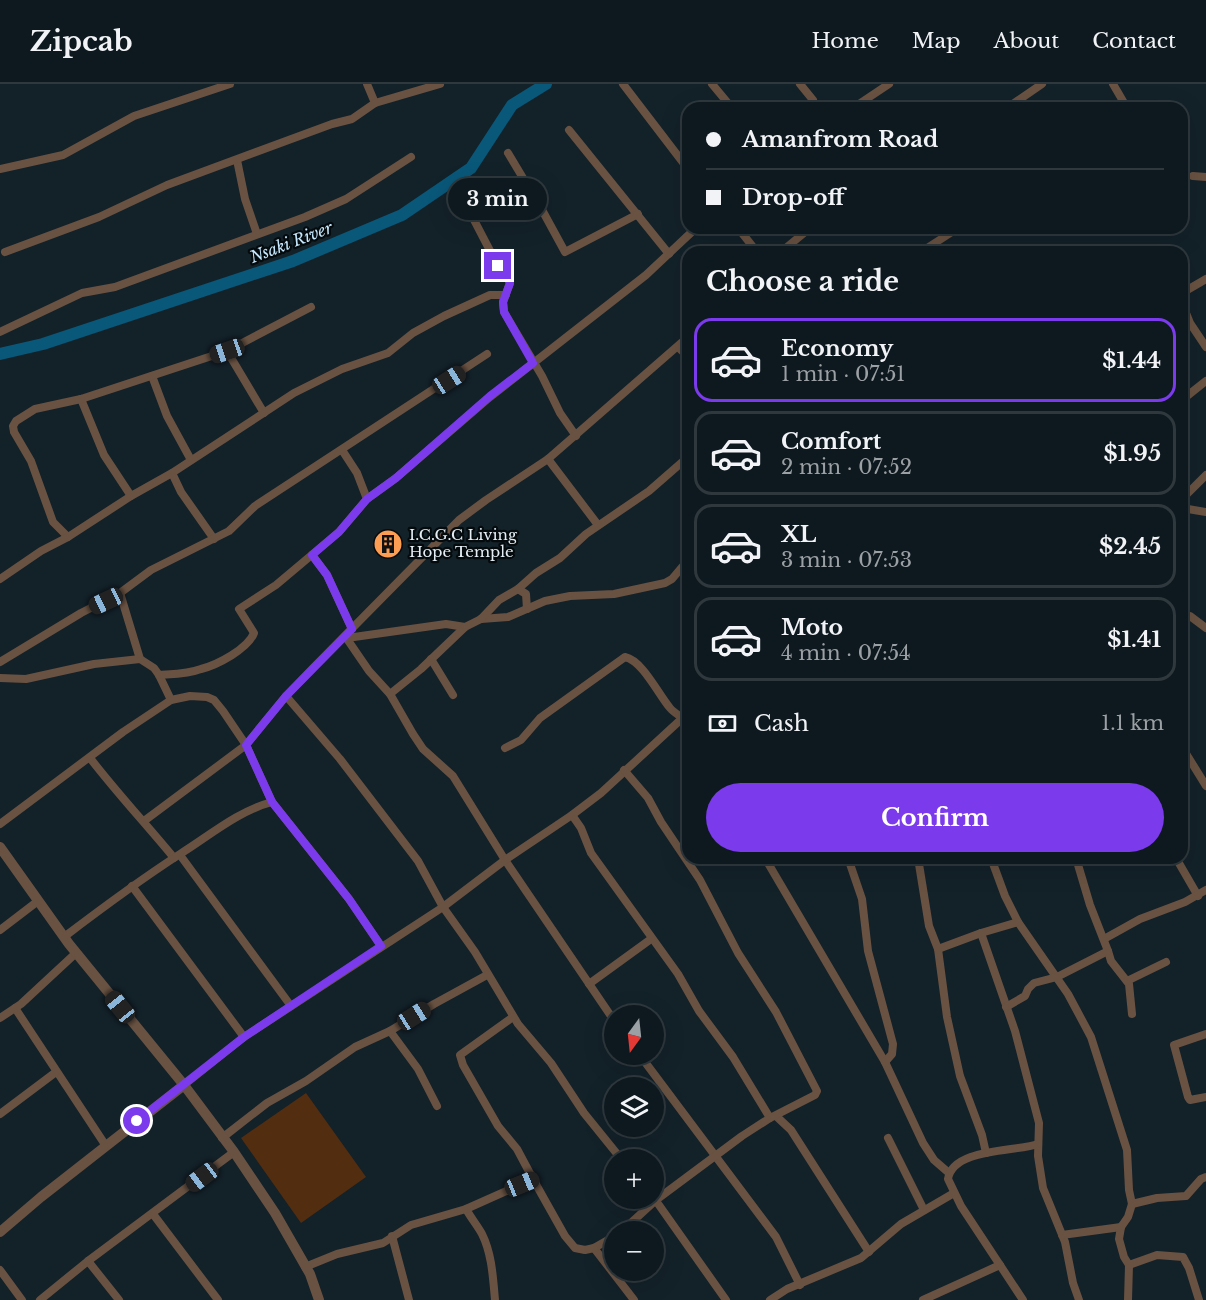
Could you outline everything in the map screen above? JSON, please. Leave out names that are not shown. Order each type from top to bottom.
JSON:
[{"type":"street","points":[[0,169],[63,155],[134,116],[230,84]]},
{"type":"street","points":[[367,84],[375,103]]},
{"type":"street","points":[[5,252],[99,217],[167,185],[332,124],[352,119],[375,103],[440,84]]},
{"type":"street","points":[[623,84],[682,161]]},
{"type":"street","points":[[712,84],[727,102]]},
{"type":"street","points":[[800,84],[813,100]]},
{"type":"street","points":[[862,102],[889,84]]},
{"type":"street","points":[[1113,84],[1124,102]]},
{"type":"street","points":[[1015,102],[1036,86]]},
{"type":"street","points":[[569,130],[669,254]]},
{"type":"street","points":[[508,153],[565,252],[638,214]]},
{"type":"street","points":[[0,332],[82,293],[115,287],[305,217],[346,199],[411,158]]},
{"type":"street","points":[[237,160],[245,199],[257,234]]},
{"type":"street","points":[[1193,176],[1206,177]]},
{"type":"street","points":[[473,218],[498,266],[506,270],[510,283],[503,302],[504,312],[560,413],[576,436]]},
{"type":"street","points":[[159,675],[201,670],[247,645],[254,633],[239,609],[276,585],[339,532],[367,499],[396,478],[490,396],[600,312],[690,234]]},
{"type":"street","points":[[743,234],[752,246]]},
{"type":"street","points":[[788,246],[803,234]]},
{"type":"street","points":[[930,246],[949,234]]},
{"type":"street","points":[[1188,290],[1206,279]]},
{"type":"street","points":[[0,579],[41,551],[172,473],[294,393],[327,376],[388,353],[426,324],[490,295],[506,295]]},
{"type":"street","points":[[68,537],[53,522],[31,461],[14,432],[13,426],[16,421],[36,409],[81,399],[227,351],[311,307]]},
{"type":"street","points":[[1188,318],[1206,347]]},
{"type":"street","points":[[144,821],[246,745],[286,696],[459,520],[548,459],[682,343]]},
{"type":"street","points":[[678,347],[682,351]]},
{"type":"street","points":[[227,351],[264,413]]},
{"type":"street","points":[[0,662],[81,613],[120,593],[151,570],[229,531],[255,506],[487,354]]},
{"type":"street","points":[[152,376],[167,416],[191,460]]},
{"type":"street","points":[[1188,395],[1206,381]]},
{"type":"street","points":[[81,399],[104,455],[131,496]]},
{"type":"street","points":[[342,450],[357,473],[367,499]]},
{"type":"street","points":[[548,459],[598,525]]},
{"type":"street","points":[[390,694],[465,627],[481,619],[499,600],[560,558],[586,534],[648,491],[682,463]]},
{"type":"street","points":[[172,473],[182,492],[214,538]]},
{"type":"street","points":[[1188,494],[1206,475]]},
{"type":"street","points":[[1188,509],[1206,512]]},
{"type":"street","points":[[312,555],[327,575],[352,629]]},
{"type":"street","points":[[481,619],[508,616],[545,601],[570,596],[614,594],[665,583],[672,579],[682,567]]},
{"type":"street","points":[[518,589],[526,594],[527,609]]},
{"type":"street","points":[[120,593],[140,659]]},
{"type":"street","points":[[1188,616],[1205,625]]},
{"type":"street","points":[[346,637],[446,624],[465,627]]},
{"type":"street","points":[[346,637],[369,671],[390,694],[423,748],[453,776],[505,860],[604,1006]]},
{"type":"street","points":[[505,748],[521,740],[540,718],[625,657],[630,658],[643,670],[659,696],[673,711],[682,716]]},
{"type":"street","points":[[0,678],[26,680],[94,663],[140,659],[154,668],[171,700]]},
{"type":"street","points":[[431,659],[453,695]]},
{"type":"street","points":[[0,824],[123,732],[171,700],[201,695],[214,700],[246,745],[272,802],[349,899],[381,946]]},
{"type":"street","points":[[286,696],[340,759],[418,861],[443,907],[475,952],[513,1017],[551,1063],[584,1113],[613,1149]]},
{"type":"street","points":[[0,1232],[244,1037],[443,907],[505,860],[572,815],[601,793],[624,770],[682,721]]},
{"type":"street","points":[[1188,757],[1206,786]]},
{"type":"street","points":[[90,758],[117,793],[177,857],[291,1005]]},
{"type":"street","points":[[624,770],[648,798],[682,853]]},
{"type":"street","points":[[64,937],[132,886],[210,834],[244,814],[272,802]]},
{"type":"street","points":[[572,815],[591,853],[678,974],[699,1011],[773,1117],[791,1130],[868,1252]]},
{"type":"street","points":[[0,847],[76,953],[184,1085],[234,1152],[275,1213],[313,1280],[319,1300]]},
{"type":"street","points":[[664,1193],[742,1136],[816,1095],[817,1091],[776,1012],[738,953],[690,864]]},
{"type":"street","points":[[769,864],[885,1062],[923,1143],[934,1160],[949,1173]]},
{"type":"street","points":[[850,864],[862,899],[868,951],[893,1044],[892,1054],[885,1062]]},
{"type":"street","points":[[919,864],[928,926],[938,949],[947,1017],[960,1076],[982,1135],[986,1153]]},
{"type":"street","points":[[993,864],[1005,896],[1018,921],[1057,976],[1077,1008],[1091,1037],[1127,1150],[1132,1204],[1128,1217],[1121,1227],[1119,1239],[1129,1265],[1128,1300]]},
{"type":"street","points":[[1078,864],[1090,905],[1112,961],[1127,981],[1131,995],[1132,1014]]},
{"type":"street","points":[[1179,864],[1198,896]]},
{"type":"street","points":[[132,886],[244,1037]]},
{"type":"street","points":[[1104,939],[1140,920],[1198,896],[1206,890]]},
{"type":"street","points":[[0,930],[38,901]]},
{"type":"street","points":[[938,949],[1018,921]]},
{"type":"street","points":[[981,933],[1016,1031],[1039,1123],[1038,1156],[1043,1188],[1062,1235],[1079,1300]]},
{"type":"street","points":[[589,984],[651,939]]},
{"type":"street","points":[[1006,1007],[1025,996],[1034,983],[1057,976],[1108,951]]},
{"type":"street","points":[[0,1018],[15,1008],[76,953]]},
{"type":"street","points":[[1127,981],[1166,963]]},
{"type":"street","points":[[222,1138],[267,1103],[306,1081],[355,1047],[390,1030],[487,975]]},
{"type":"street","points":[[15,1008],[106,1146]]},
{"type":"street","points":[[513,1017],[460,1055],[463,1065],[498,1126],[517,1149],[570,1242],[575,1248],[585,1250],[604,1242]]},
{"type":"street","points":[[390,1030],[418,1069],[437,1106]]},
{"type":"street","points":[[1206,1034],[1174,1045],[1188,1097],[1190,1100],[1206,1097]]},
{"type":"street","points":[[647,1065],[776,1238],[800,1285]]},
{"type":"street","points":[[0,1114],[56,1072]]},
{"type":"street","points":[[888,1138],[924,1210]]},
{"type":"street","points":[[1023,1300],[954,1193],[948,1179],[949,1173],[959,1161],[986,1153],[1038,1144]]},
{"type":"street","points":[[40,1300],[88,1261],[234,1152]]},
{"type":"street","points":[[1132,1204],[1157,1198],[1186,1196],[1201,1179],[1206,1177]]},
{"type":"street","points":[[305,1267],[337,1254],[383,1243],[411,1225],[466,1209],[533,1179]]},
{"type":"street","points":[[770,1300],[788,1289],[848,1265],[868,1252],[885,1236],[954,1193]]},
{"type":"street","points":[[466,1209],[482,1234],[488,1250],[495,1300]]},
{"type":"street","points":[[632,1221],[645,1209]]},
{"type":"street","points":[[662,1209],[726,1300]]},
{"type":"street","points":[[153,1214],[218,1300]]},
{"type":"street","points":[[1062,1235],[1121,1227]]},
{"type":"street","points":[[392,1236],[409,1300]]},
{"type":"street","points":[[594,1248],[634,1300]]},
{"type":"street","points":[[1129,1265],[1157,1256],[1183,1257],[1199,1300]]},
{"type":"street","points":[[88,1261],[118,1300]]},
{"type":"street","points":[[923,1300],[1000,1265]]},
{"type":"street","points":[[0,1270],[22,1300]]},
{"type":"shaded area","points":[[306,1093],[366,1177],[301,1223],[241,1138]]},
{"type":"waterway","name":"Nsaki River","points":[[0,354],[43,344],[293,261],[402,215],[471,168],[512,105],[546,84]]},
{"type":"place","name":"I.C.G.C Living Hope Temple","points":[[388,544]]},
{"type":"route","points":[[137,1121],[244,1037],[381,946],[349,899],[272,802],[246,745],[259,732],[286,696],[352,629],[327,575],[312,555],[347,524],[367,499],[396,478],[490,396],[533,363],[504,312],[503,302],[510,283],[506,270],[498,266]]}]
